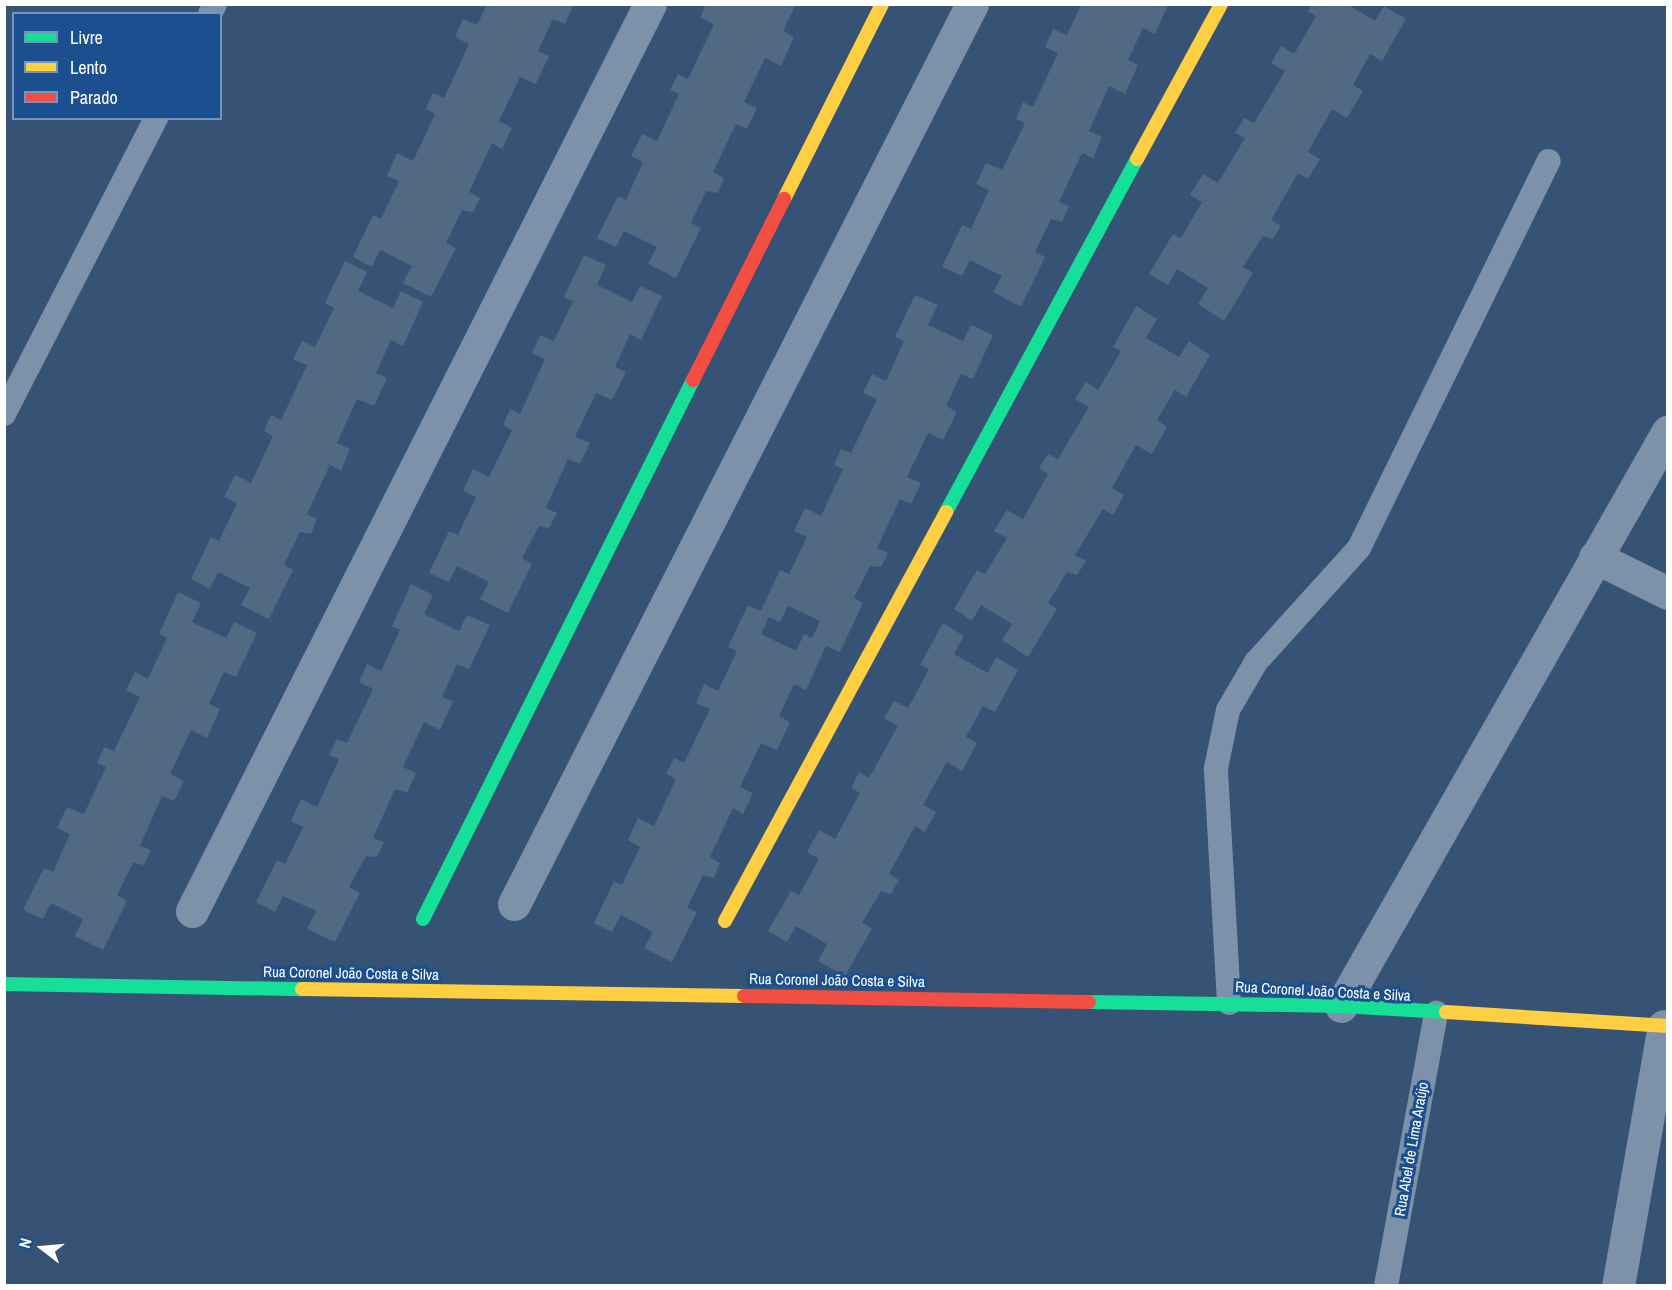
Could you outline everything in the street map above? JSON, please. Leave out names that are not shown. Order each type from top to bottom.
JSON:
[{"type":"street","points":[[192,911],[650,4]]},
{"type":"street","points":[[423,919],[882,4]]},
{"type":"street","points":[[514,904],[972,4]]},
{"type":"street","points":[[725,921],[1221,4]]},
{"type":"street","points":[[1341,1006],[1668,431]]},
{"type":"street","points":[[1595,557],[1668,593]]},
{"type":"street","name":"Rua Coronel João Costa e Silva","points":[[4,984],[1229,1003],[1341,1006],[1666,1026]]},
{"type":"street","points":[[1618,1286],[1666,1026]]},
{"type":"lane","points":[[4,414],[155,120]]},
{"type":"lane","points":[[1229,1003],[1216,768],[1228,710],[1256,662],[1359,548],[1549,161]]},
{"type":"lane","name":"Rua Abel de Lima Araújo","points":[[1386,1286],[1436,1013]]},
{"type":"building","points":[[487,4],[574,4],[565,24],[553,19],[538,51],[549,56],[536,84],[520,77],[499,121],[512,128],[502,149],[492,143],[469,192],[480,198],[473,212],[462,210],[446,243],[456,248],[431,297],[403,283],[412,266],[380,250],[372,267],[353,257],[373,215],[381,219],[399,181],[387,176],[397,153],[413,161],[435,114],[426,109],[433,93],[444,98],[469,44],[455,37],[463,19],[477,25]]},
{"type":"building","points":[[706,4],[796,4],[783,31],[794,37],[781,66],[765,58],[744,102],[757,108],[747,129],[736,124],[713,172],[724,178],[718,193],[706,191],[691,223],[701,228],[676,278],[648,264],[657,247],[624,231],[616,247],[597,238],[618,196],[626,200],[643,162],[631,156],[642,134],[657,141],[679,94],[670,90],[678,74],[688,79],[714,24],[700,18]]},
{"type":"building","points":[[1312,4],[1347,4],[1375,21],[1384,6],[1406,19],[1382,61],[1370,54],[1353,85],[1363,91],[1347,118],[1332,109],[1308,152],[1320,159],[1308,179],[1298,173],[1271,220],[1281,226],[1273,239],[1263,236],[1243,267],[1253,273],[1224,321],[1198,304],[1208,288],[1177,269],[1168,285],[1149,274],[1173,234],[1181,238],[1202,202],[1190,195],[1203,174],[1218,183],[1245,138],[1235,133],[1244,118],[1254,123],[1285,71],[1271,63],[1281,46],[1294,54],[1316,16],[1308,11]]},
{"type":"building","points":[[1081,5],[1168,5],[1155,34],[1143,28],[1128,60],[1138,65],[1125,94],[1109,86],[1089,131],[1102,137],[1093,158],[1082,153],[1059,202],[1069,206],[1062,222],[1051,219],[1035,252],[1045,257],[1021,307],[993,292],[1002,276],[970,260],[962,276],[942,267],[962,225],[971,229],[989,190],[976,184],[986,163],[1002,170],[1025,123],[1016,119],[1023,102],[1033,107],[1058,53],[1045,47],[1053,29],[1067,35]]},
{"type":"building","points":[[584,255],[606,265],[597,285],[632,302],[640,286],[662,296],[641,340],[630,334],[615,367],[626,372],[612,400],[596,393],[575,437],[590,443],[580,464],[568,459],[546,508],[557,513],[549,528],[539,526],[522,558],[532,564],[508,613],[480,599],[489,582],[457,566],[449,582],[429,573],[449,531],[458,535],[476,497],[463,491],[473,469],[489,477],[512,430],[503,425],[510,409],[520,414],[545,359],[532,353],[540,335],[554,341],[573,301],[564,297]]},
{"type":"building","points":[[345,261],[367,272],[358,291],[393,308],[401,291],[423,302],[403,346],[391,340],[376,373],[387,378],[374,406],[357,399],[337,443],[350,449],[341,471],[330,465],[307,514],[317,519],[311,534],[300,532],[284,565],[293,570],[269,619],[241,605],[250,588],[218,572],[210,589],[191,579],[211,537],[219,541],[237,503],[224,497],[235,475],[251,483],[273,436],[264,431],[271,415],[281,420],[307,365],[293,359],[302,341],[315,347],[334,308],[325,303]]},
{"type":"building","points":[[915,295],[938,305],[928,325],[963,341],[971,325],[993,335],[973,379],[961,374],[946,406],[957,412],[943,440],[928,433],[907,477],[921,483],[911,504],[900,499],[877,548],[888,553],[881,567],[870,566],[854,598],[863,603],[840,652],[826,646],[806,690],[794,684],[779,716],[790,722],[777,750],[761,743],[740,787],[753,793],[743,814],[733,808],[710,857],[720,863],[714,878],[703,875],[687,908],[697,912],[672,962],[644,948],[653,932],[621,915],[612,932],[594,923],[614,881],[622,885],[640,847],[628,840],[638,818],[654,826],[676,779],[666,774],[674,758],[684,763],[710,709],[696,703],[704,684],[718,691],[737,651],[728,647],[748,605],[761,611],[780,570],[789,574],[807,537],[794,531],[805,508],[821,516],[843,469],[834,465],[841,449],[851,453],[877,399],[863,393],[872,374],[886,381],[904,341],[895,337]],"holes":[[[788,606],[820,621],[812,638],[804,634],[796,651],[761,634],[769,617],[780,622]]]},
{"type":"building","points":[[1136,306],[1157,319],[1146,338],[1179,357],[1189,341],[1210,355],[1186,397],[1175,390],[1157,420],[1167,427],[1152,454],[1136,445],[1112,488],[1124,495],[1113,515],[1103,509],[1075,555],[1086,561],[1077,575],[1067,572],[1048,603],[1057,609],[1028,657],[1002,640],[1012,624],[981,605],[972,621],[954,609],[977,570],[985,574],[1007,538],[994,531],[1007,510],[1023,519],[1048,474],[1039,468],[1048,454],[1058,459],[1089,407],[1075,399],[1086,382],[1098,390],[1121,351],[1113,347]]},
{"type":"building","points":[[411,584],[433,595],[424,614],[459,631],[467,615],[490,625],[469,669],[457,664],[442,697],[453,701],[440,730],[424,722],[403,767],[416,773],[407,793],[395,789],[373,838],[384,842],[377,857],[366,856],[349,887],[360,893],[335,942],[307,929],[316,911],[283,896],[275,912],[256,902],[277,860],[285,864],[303,827],[291,821],[301,799],[317,807],[339,759],[329,755],[337,739],[347,743],[373,689],[359,682],[367,664],[381,671],[400,630],[392,626]]},
{"type":"building","points":[[178,592],[201,603],[192,622],[226,638],[234,622],[257,633],[236,677],[224,672],[209,704],[220,709],[207,738],[191,730],[170,774],[184,781],[174,801],[162,796],[140,846],[151,850],[144,865],[133,863],[117,895],[127,901],[103,950],[75,936],[83,919],[51,903],[43,919],[23,910],[44,868],[53,872],[70,834],[57,828],[67,807],[84,814],[106,767],[97,763],[104,747],[114,751],[140,697],[126,690],[135,672],[148,679],[167,638],[159,634]]},
{"type":"building","points":[[943,623],[964,636],[954,654],[988,673],[996,657],[1018,670],[995,712],[983,706],[966,737],[977,743],[962,771],[947,762],[923,805],[936,812],[925,832],[915,826],[889,874],[899,880],[891,894],[881,891],[862,923],[872,928],[845,976],[818,961],[827,944],[796,926],[787,942],[768,931],[791,891],[799,895],[819,859],[807,852],[819,830],[835,839],[860,793],[851,788],[859,772],[869,778],[898,726],[884,718],[894,701],[908,708],[929,669],[920,665]]},
{"type":"traffic: fast","points":[[946,512],[1137,159]]},
{"type":"traffic: fast","points":[[423,919],[693,380]]},
{"type":"traffic: fast","points":[[4,984],[302,989]]},
{"type":"traffic: fast","points":[[1089,1002],[1341,1006],[1446,1012]]},
{"type":"traffic: slow","points":[[784,199],[882,4]]},
{"type":"traffic: slow","points":[[1137,159],[1221,4]]},
{"type":"traffic: slow","points":[[725,921],[946,512]]},
{"type":"traffic: slow","points":[[302,989],[744,996]]},
{"type":"traffic: slow","points":[[1446,1012],[1668,1026]]},
{"type":"traffic: jam","points":[[693,380],[784,199]]},
{"type":"traffic: jam","points":[[744,996],[1089,1002]]}]
